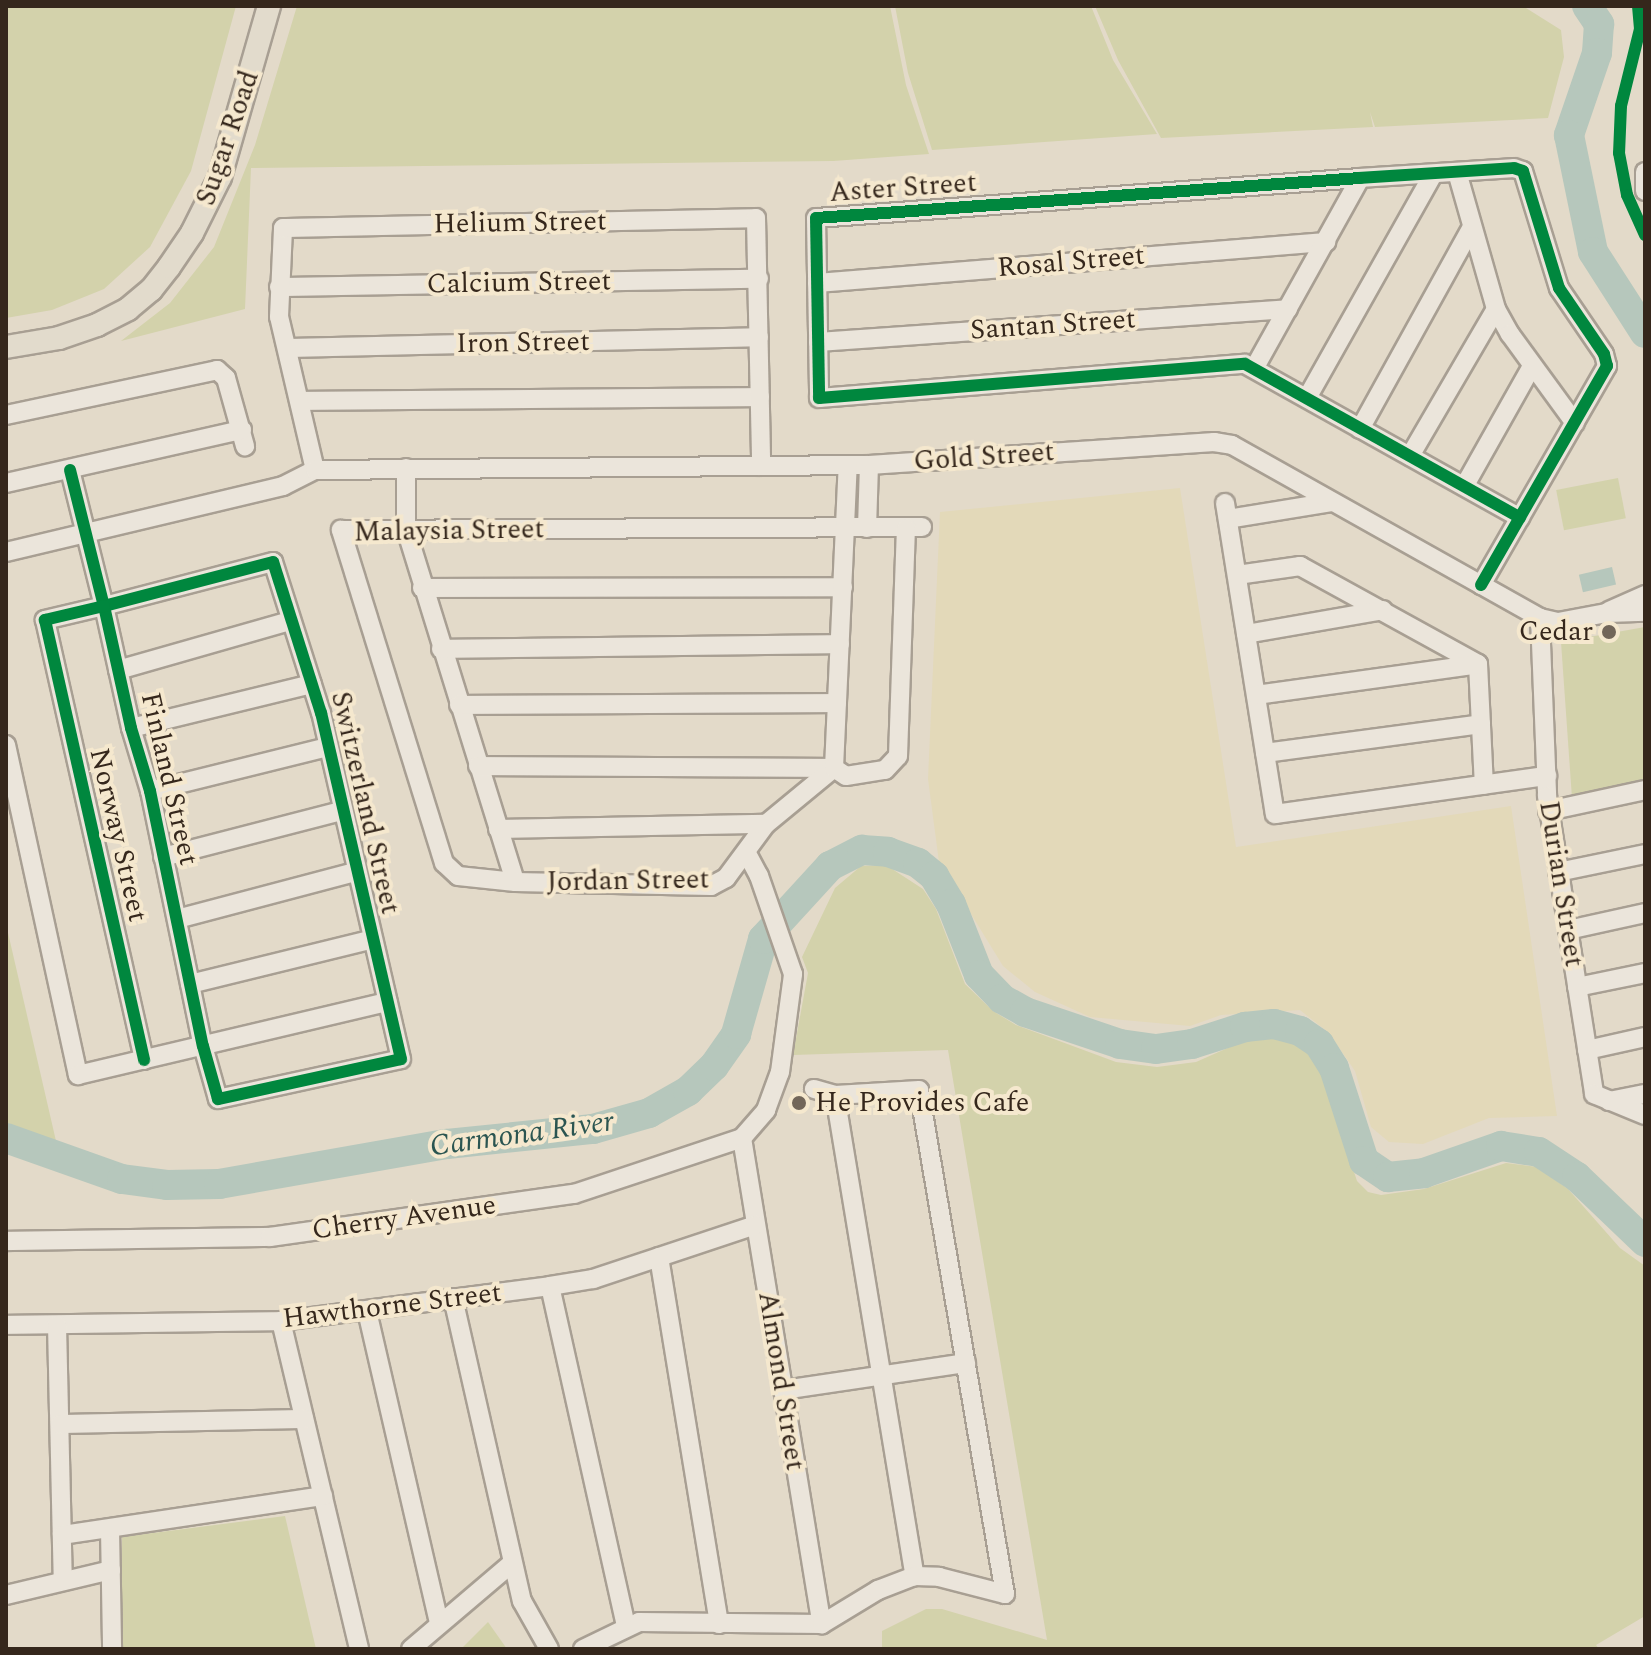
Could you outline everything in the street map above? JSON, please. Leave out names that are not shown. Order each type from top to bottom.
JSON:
[{"type":"main road","name":"Sugar Road","points":[[6,347],[59,338],[97,325],[139,300],[169,267],[198,224],[220,177],[269,6]]},
{"type":"street","name":"Aster Street","points":[[1481,585],[1520,518],[1575,423],[1607,366],[1604,354],[1559,288],[1523,171],[1514,168],[1360,178],[816,218],[819,398],[1245,364],[1520,518]]},
{"type":"street","points":[[1457,172],[1496,309],[1532,366],[1575,423]]},
{"type":"street","points":[[1645,172],[1645,191]]},
{"type":"street","points":[[1307,398],[1433,174]]},
{"type":"street","points":[[1255,367],[1360,178]]},
{"type":"street","name":"Helium Street","points":[[279,287],[283,228],[756,218],[759,279]]},
{"type":"street","points":[[1360,429],[1472,227]]},
{"type":"street","name":"Rosal Street","points":[[817,283],[1326,242]]},
{"type":"street","points":[[759,279],[761,466]]},
{"type":"street","name":"Calcium Street","points":[[279,287],[759,279]]},
{"type":"street","points":[[6,552],[283,486],[315,470],[279,317],[279,287]]},
{"type":"street","name":"Santan Street","points":[[818,342],[1288,309]]},
{"type":"street","points":[[1410,456],[1496,309]]},
{"type":"street","name":"Iron Street","points":[[287,348],[759,337]]},
{"type":"street","points":[[1465,485],[1532,366]]},
{"type":"street","points":[[6,415],[217,370],[226,378],[244,438],[6,483]]},
{"type":"street","points":[[301,401],[760,397]]},
{"type":"street","name":"Gold Street","points":[[315,470],[869,465],[1214,442],[1232,445],[1540,618],[1558,622],[1607,613],[1645,612]]},
{"type":"street","points":[[478,766],[834,768],[848,465]]},
{"type":"street","points":[[867,528],[869,465]]},
{"type":"street","points":[[406,468],[406,529],[515,882]]},
{"type":"street","name":"Finland Street","points":[[70,470],[131,728],[150,791],[203,1046],[218,1099]]},
{"type":"street","points":[[1332,502],[1227,511],[1275,814],[1547,776]]},
{"type":"street","name":"Malaysia Street","points":[[458,876],[444,863],[341,530],[914,528],[898,756],[885,770],[846,776],[834,768]]},
{"type":"street","name":"Switzerland Street","points":[[104,606],[273,562],[312,684],[388,1002],[401,1059],[218,1099]]},
{"type":"street","points":[[1237,575],[1300,566],[1478,664]]},
{"type":"street","points":[[422,588],[843,587]]},
{"type":"street","name":"Gold Street","points":[[1607,613],[1645,595]]},
{"type":"street","name":"Norway Street","points":[[104,606],[45,620],[144,1060]]},
{"type":"street","points":[[1246,634],[1383,610]]},
{"type":"street","name":"Durian Street","points":[[1540,618],[1548,811],[1594,1094],[1609,1101]]},
{"type":"street","points":[[118,670],[290,621]]},
{"type":"street","points":[[441,649],[840,644]]},
{"type":"street","points":[[1256,695],[1478,664]]},
{"type":"street","points":[[1478,664],[1484,785]]},
{"type":"street","points":[[131,728],[312,684]]},
{"type":"street","points":[[459,705],[837,703]]},
{"type":"street","points":[[1265,753],[1481,724]]},
{"type":"street","points":[[6,745],[78,1075],[388,1002]]},
{"type":"street","points":[[150,791],[328,747]]},
{"type":"street","name":"Jordan Street","points":[[458,876],[515,882],[711,886],[726,878],[766,824],[834,768]]},
{"type":"street","points":[[1548,811],[1645,790]]},
{"type":"street","points":[[163,857],[341,811]]},
{"type":"street","points":[[498,829],[766,824]]},
{"type":"street","points":[[742,1138],[760,1121],[782,1060],[793,974],[759,876],[746,852]]},
{"type":"street","points":[[1558,872],[1645,854]]},
{"type":"street","points":[[177,919],[355,872]]},
{"type":"street","points":[[1568,930],[1645,913]]},
{"type":"street","points":[[190,984],[373,939]]},
{"type":"street","points":[[1577,987],[1645,973]]},
{"type":"street","points":[[1587,1050],[1645,1037]]},
{"type":"street","points":[[583,1649],[639,1622],[822,1624],[878,1590],[915,1576],[939,1577],[1005,1594],[919,1090],[835,1095],[814,1089]]},
{"type":"street","points":[[1609,1101],[1645,1094]]},
{"type":"street","points":[[835,1095],[915,1576]]},
{"type":"street","points":[[1609,1101],[1645,1115]]},
{"type":"street","name":"Almond Street","points":[[742,1138],[822,1624]]},
{"type":"street","name":"Cherry Avenue","points":[[6,1241],[285,1235],[574,1194],[742,1138]]},
{"type":"street","name":"Hawthorne Street","points":[[12,1325],[281,1321],[367,1311],[593,1279],[755,1225]]},
{"type":"street","points":[[659,1257],[719,1624]]},
{"type":"street","points":[[550,1286],[626,1626]]},
{"type":"street","points":[[453,1298],[522,1601],[549,1649]]},
{"type":"street","points":[[367,1311],[439,1623]]},
{"type":"street","points":[[281,1321],[359,1649]]},
{"type":"street","points":[[57,1325],[63,1580]]},
{"type":"street","points":[[783,1390],[966,1363]]},
{"type":"street","points":[[60,1424],[304,1419]]},
{"type":"street","points":[[62,1535],[323,1496]]},
{"type":"street","points":[[110,1529],[112,1649]]},
{"type":"street","points":[[411,1649],[512,1563]]},
{"type":"street","points":[[6,1595],[111,1570]]},
{"type":"shaded area","points":[[1180,488],[1236,847],[1511,806],[1557,1116],[1489,1118],[1423,1144],[1389,1142],[1371,1127],[1355,1071],[1329,1033],[1300,1010],[1221,1015],[1190,1026],[1090,1017],[1035,992],[1003,966],[939,862],[928,779],[940,512]]},
{"type":"shaded area","points":[[1612,567],[1616,585],[1583,592],[1579,575]]},
{"type":"green space","points":[[6,6],[236,6],[191,171],[150,247],[104,289],[52,310],[6,318]]},
{"type":"green space","points":[[297,6],[890,6],[906,85],[929,154],[833,161],[251,168],[245,309],[121,341],[170,303],[214,247],[255,145]]},
{"type":"green space","points":[[895,6],[1091,6],[1113,60],[1157,134],[932,150],[908,73]]},
{"type":"green space","points":[[1095,6],[1523,6],[1561,30],[1564,57],[1548,118],[1375,127],[1370,112],[1373,127],[1161,138],[1118,60]]},
{"type":"green space","points":[[1618,478],[1626,518],[1564,530],[1556,490]]},
{"type":"green space","points":[[1645,627],[1645,784],[1572,798],[1561,642]]},
{"type":"green space","points":[[886,865],[923,889],[936,909],[965,984],[993,1011],[1016,1025],[1116,1062],[1157,1067],[1196,1062],[1248,1039],[1271,1037],[1293,1040],[1309,1051],[1321,1072],[1357,1181],[1368,1192],[1381,1195],[1424,1189],[1506,1163],[1537,1167],[1568,1189],[1620,1248],[1645,1266],[1645,1616],[1596,1645],[1599,1649],[882,1649],[882,1631],[926,1609],[942,1609],[1047,1640],[948,1050],[793,1055],[808,973],[802,957],[835,888],[861,866]]},
{"type":"green space","points":[[6,924],[56,1141],[6,1126]]},
{"type":"green space","points":[[285,1516],[316,1649],[122,1649],[122,1537]]},
{"type":"green space","points":[[488,1622],[507,1649],[461,1649]]},
{"type":"waterway","points":[[1587,6],[1599,24],[1597,53],[1569,135],[1593,252],[1645,333]]},
{"type":"waterway","name":"Carmona River","points":[[6,1138],[122,1179],[167,1185],[219,1184],[447,1144],[593,1129],[649,1113],[688,1091],[714,1066],[736,1034],[763,939],[830,866],[862,850],[888,852],[918,863],[934,876],[951,904],[979,975],[1002,999],[1025,1012],[1120,1044],[1156,1049],[1192,1044],[1245,1027],[1274,1024],[1300,1031],[1319,1044],[1334,1068],[1364,1161],[1388,1177],[1424,1173],[1501,1146],[1539,1152],[1577,1177],[1645,1242]]},
{"type":"cycle path","points":[[1638,6],[1640,29],[1621,106],[1619,153],[1627,195],[1645,235]]},
{"type":"cycle path","points":[[1481,585],[1607,366],[1604,354],[1559,288],[1523,171],[1514,168],[1360,178],[816,218],[819,398],[1245,364],[1520,518]]},
{"type":"cycle path","points":[[70,470],[104,606],[131,728],[150,791],[203,1046],[218,1099],[401,1059],[321,713],[273,562],[104,606],[45,620],[144,1060]]},
{"type":"place","name":"Cedar","points":[[1609,632]]},
{"type":"place","name":"He Provides Cafe","points":[[799,1103]]}]
